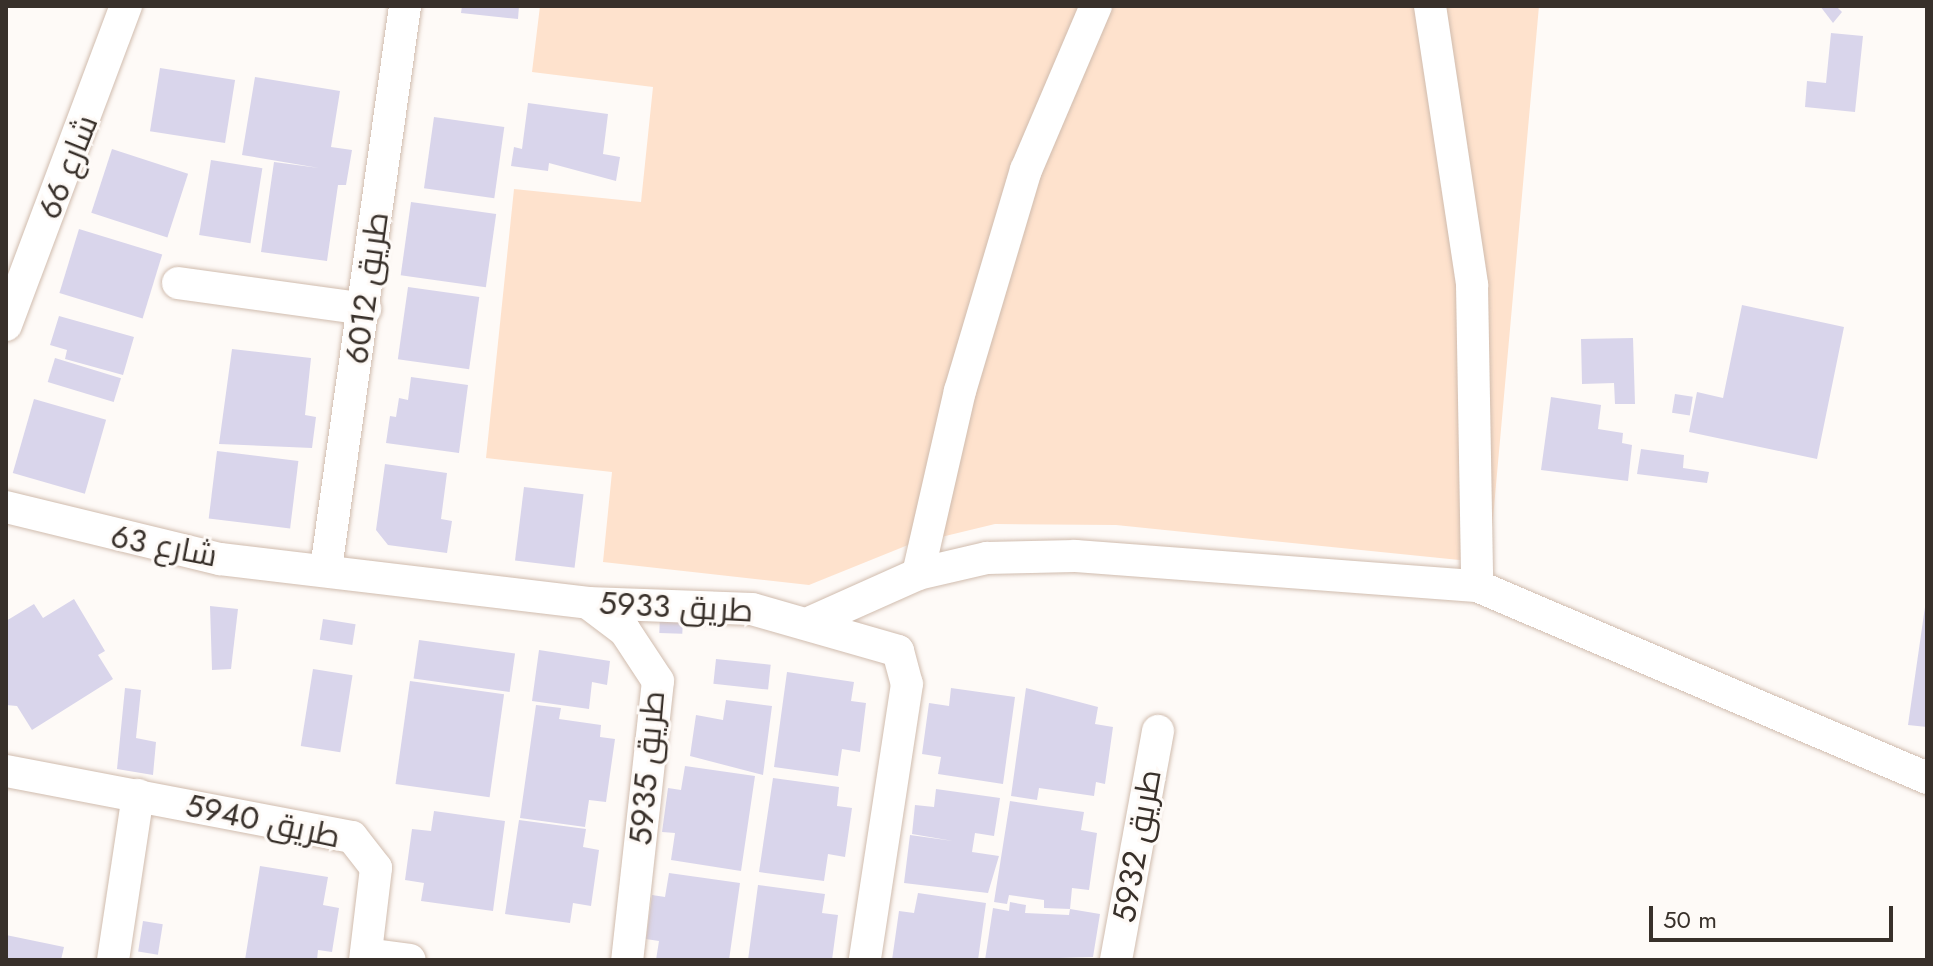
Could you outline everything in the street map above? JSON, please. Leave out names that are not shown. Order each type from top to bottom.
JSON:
[{"type":"street","name":"شارع 66","points":[[6,325],[126,6]]},
{"type":"street","name":"طريق 6012","points":[[326,569],[365,309],[405,6]]},
{"type":"street","points":[[918,574],[960,391],[1026,170],[1096,6]]},
{"type":"street","points":[[1430,6],[1472,285],[1477,586]]},
{"type":"street","points":[[178,283],[365,309]]},
{"type":"street","name":"شارع 63","points":[[6,507],[220,559],[326,569]]},
{"type":"street","points":[[813,621],[918,574],[987,558],[1075,556],[1477,586],[1927,778]]},
{"type":"street","name":"طريق 5933","points":[[326,569],[588,603],[705,603],[813,621],[898,651],[908,671],[865,960]]},
{"type":"street","name":"طريق 5935","points":[[588,603],[625,631],[658,681],[627,960]]},
{"type":"street","name":"طريق 5932","points":[[1116,960],[1158,731]]},
{"type":"street","name":"طريق 5940","points":[[6,771],[352,837],[376,868],[366,957]]},
{"type":"street","name":"طريق 5940","points":[[113,960],[138,795]]},
{"type":"street","points":[[366,957],[410,960]]},
{"type":"shaded area","points":[[540,6],[1539,6],[1489,563],[1116,525],[995,524],[908,545],[809,585],[603,562],[612,472],[486,458],[514,189],[641,202],[653,87],[532,72]]},
{"type":"building","points":[[462,6],[519,6],[518,19],[461,13]]},
{"type":"building","points":[[1820,6],[1836,6],[1842,12],[1833,23]]},
{"type":"building","points":[[1831,33],[1863,36],[1855,112],[1805,107],[1807,81],[1826,83]]},
{"type":"building","points":[[160,68],[235,80],[225,143],[150,131]]},
{"type":"building","points":[[255,77],[340,91],[331,147],[352,150],[346,185],[338,185],[327,261],[261,252],[274,162],[319,168],[242,155]]},
{"type":"building","points":[[528,103],[608,114],[603,154],[620,157],[616,181],[549,163],[548,171],[511,166],[514,147],[522,149]]},
{"type":"building","points":[[434,117],[504,127],[494,198],[424,188]]},
{"type":"building","points":[[112,149],[188,174],[167,237],[91,213]]},
{"type":"building","points":[[211,160],[262,168],[250,243],[199,235]]},
{"type":"building","points":[[411,202],[496,214],[486,287],[401,275]]},
{"type":"building","points":[[79,229],[162,254],[143,319],[59,293]]},
{"type":"building","points":[[408,287],[479,297],[469,369],[398,359]]},
{"type":"building","points":[[1742,305],[1844,327],[1817,459],[1689,432],[1697,392],[1723,398]]},
{"type":"building","points":[[59,316],[134,337],[123,375],[65,359],[67,350],[50,345]]},
{"type":"building","points":[[1633,338],[1635,404],[1615,404],[1614,383],[1582,384],[1581,339]]},
{"type":"building","points":[[232,349],[311,358],[305,415],[316,417],[312,448],[219,444]]},
{"type":"building","points":[[55,358],[121,378],[114,402],[48,382]]},
{"type":"building","points":[[411,377],[468,385],[459,453],[386,443],[390,416],[396,417],[399,398],[408,400]]},
{"type":"building","points":[[1675,394],[1693,397],[1690,416],[1672,413]]},
{"type":"building","points":[[1551,397],[1601,405],[1598,429],[1623,433],[1622,443],[1632,445],[1628,481],[1541,470]]},
{"type":"building","points":[[34,399],[106,420],[85,494],[13,473]]},
{"type":"building","points":[[1641,449],[1684,455],[1683,468],[1709,472],[1707,483],[1637,474]]},
{"type":"building","points":[[217,451],[298,461],[290,528],[209,518]]},
{"type":"building","points":[[385,464],[447,473],[441,519],[452,521],[447,553],[388,545],[376,530]]},
{"type":"building","points":[[524,487],[584,494],[575,568],[515,560]]},
{"type":"building","points":[[74,599],[105,651],[98,655],[113,679],[32,730],[17,706],[6,705],[6,621],[34,604],[43,618]]},
{"type":"building","points":[[210,606],[238,609],[231,669],[212,670]]},
{"type":"building","points":[[1927,607],[1927,727],[1908,725]]},
{"type":"building","points":[[660,614],[683,615],[682,634],[659,633]]},
{"type":"building","points":[[323,619],[356,624],[352,645],[320,640]]},
{"type":"building","points":[[419,640],[515,653],[510,692],[414,679]]},
{"type":"building","points":[[539,650],[610,661],[607,685],[592,682],[589,709],[532,701]]},
{"type":"building","points":[[716,659],[771,665],[768,690],[713,684]]},
{"type":"building","points":[[313,669],[353,675],[340,752],[301,746]]},
{"type":"building","points":[[787,672],[854,682],[851,701],[866,703],[860,752],[842,749],[838,776],[774,767]]},
{"type":"building","points":[[410,681],[504,694],[490,797],[396,784]]},
{"type":"building","points":[[125,688],[141,690],[136,738],[156,742],[153,775],[117,769]]},
{"type":"building","points":[[951,688],[1015,697],[1003,784],[938,774],[941,757],[922,754],[929,703],[949,706]]},
{"type":"building","points":[[1026,688],[1098,707],[1095,724],[1113,727],[1105,784],[1096,782],[1094,796],[1039,788],[1037,800],[1011,796]]},
{"type":"building","points":[[726,700],[772,706],[763,775],[690,756],[696,715],[723,720]]},
{"type":"building","points":[[536,705],[561,708],[559,719],[601,725],[600,737],[615,739],[606,802],[589,800],[585,827],[520,818]]},
{"type":"building","points":[[685,766],[755,776],[741,871],[671,860],[675,833],[662,832],[668,788],[681,790]]},
{"type":"building","points":[[773,778],[839,787],[837,806],[852,808],[845,857],[828,854],[824,881],[759,872]]},
{"type":"building","points":[[936,789],[1000,798],[994,836],[975,833],[972,852],[999,856],[988,893],[904,883],[910,835],[953,841],[912,834],[915,805],[934,807]]},
{"type":"building","points":[[1010,801],[1084,812],[1081,830],[1097,833],[1089,890],[1072,888],[1070,909],[1044,908],[1044,900],[1009,895],[1007,904],[994,902]]},
{"type":"building","points":[[434,811],[505,821],[493,911],[421,901],[424,883],[405,880],[412,829],[431,831]]},
{"type":"building","points":[[519,820],[586,829],[583,847],[599,850],[591,906],[573,903],[570,923],[505,914]]},
{"type":"building","points":[[260,866],[328,877],[323,905],[339,908],[332,952],[318,950],[317,960],[245,960]]},
{"type":"building","points":[[669,873],[740,883],[729,960],[656,960],[659,941],[646,939],[652,895],[665,897]]},
{"type":"building","points":[[758,885],[825,894],[822,913],[838,915],[832,960],[748,960]]},
{"type":"building","points":[[918,893],[986,903],[978,960],[892,960],[899,911],[914,913]]},
{"type":"building","points":[[1010,902],[1026,905],[1025,913],[1069,915],[1070,909],[1100,914],[1093,957],[985,960],[993,908],[1009,911]]},
{"type":"building","points":[[143,921],[163,924],[158,955],[138,952]]},
{"type":"building","points":[[6,935],[64,947],[61,960],[6,960]]}]
